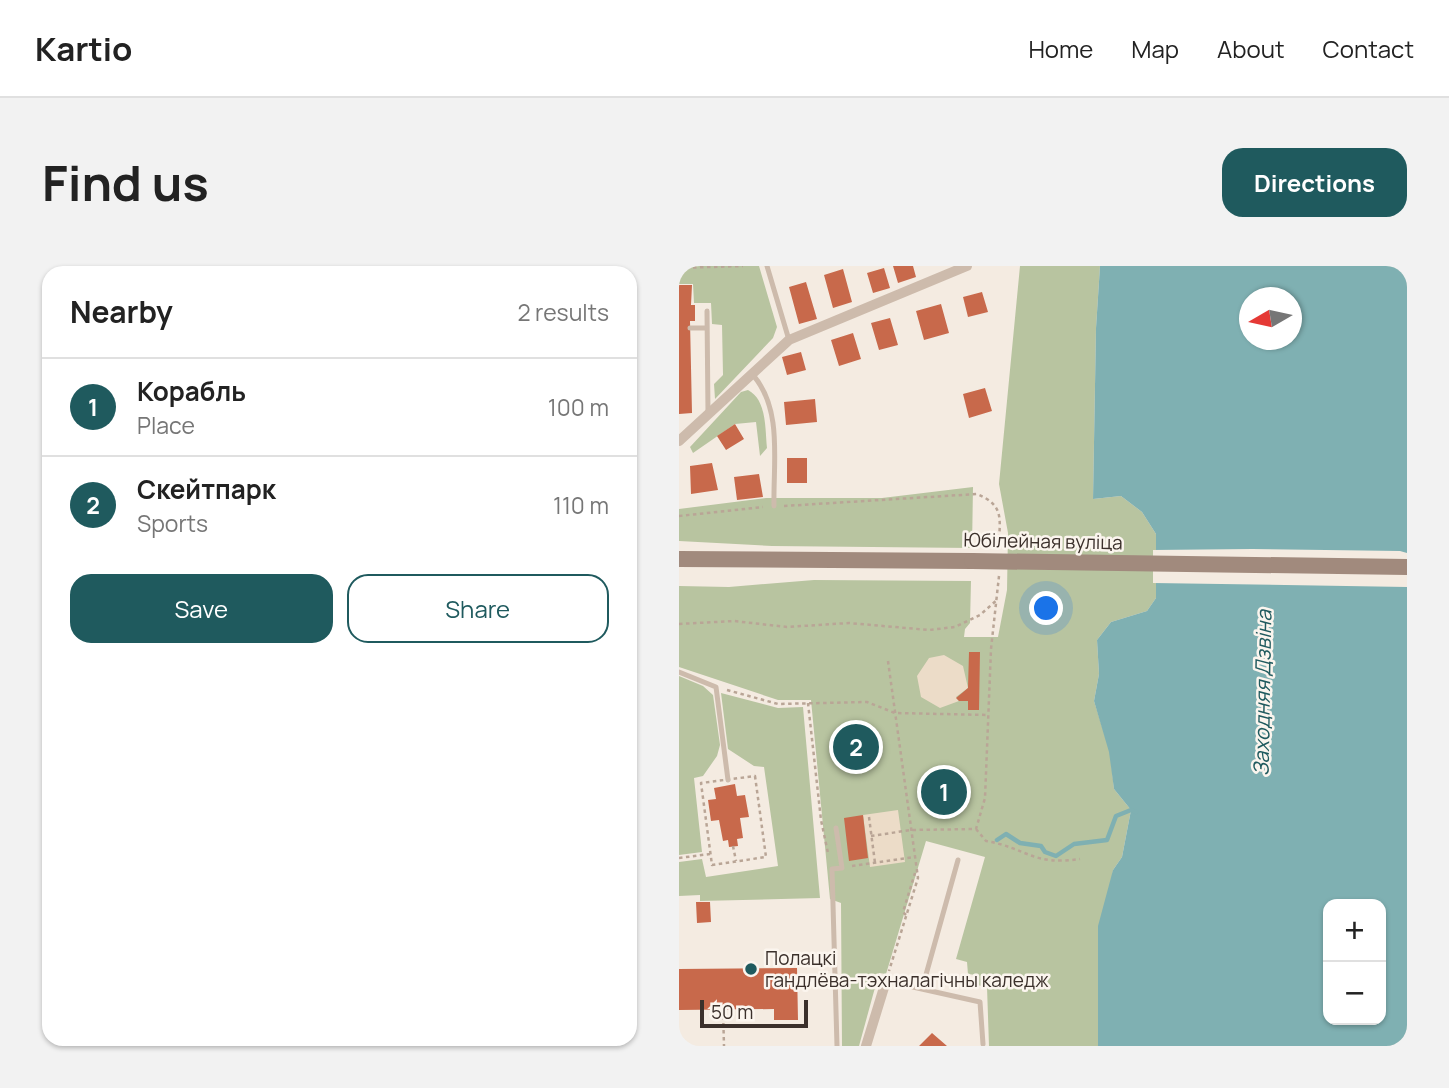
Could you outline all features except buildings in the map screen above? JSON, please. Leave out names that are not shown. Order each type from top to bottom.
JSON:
[{"type":"main road","name":"Юбілейная вуліца","points":[[679,559],[1407,567]]},
{"type":"street","points":[[679,441],[709,416],[751,372],[789,340],[967,266]]},
{"type":"street","points":[[866,1046],[886,981]]},
{"type":"lane","points":[[767,266],[789,340]]},
{"type":"lane","points":[[706,311],[709,416]]},
{"type":"lane","points":[[690,328],[707,328]]},
{"type":"lane","points":[[751,372],[765,389],[772,408],[773,506]]},
{"type":"lane","points":[[679,672],[716,687],[727,780]]},
{"type":"lane","points":[[836,828],[842,868],[832,869],[837,1046]]},
{"type":"lane","points":[[922,989],[958,860]]},
{"type":"lane","points":[[886,981],[980,1002],[983,1044]]},
{"type":"path","points":[[679,268],[743,266]]},
{"type":"path","points":[[679,516],[773,506],[853,504],[977,494],[993,501],[999,513],[999,550]]},
{"type":"path","points":[[976,829],[985,797],[991,649],[999,598],[999,574]]},
{"type":"path","points":[[679,624],[734,621],[787,627],[849,623],[929,630],[955,627],[979,615],[999,598]]},
{"type":"path","points":[[886,981],[918,878],[888,661]]},
{"type":"path","points":[[716,687],[778,704],[867,702],[895,713],[989,715]]},
{"type":"path","points":[[808,703],[821,820],[832,869]]},
{"type":"path","points":[[755,776],[766,857],[712,865],[711,854],[701,783],[755,776]]},
{"type":"path","points":[[869,817],[875,863]]},
{"type":"path","points":[[871,836],[911,830],[976,829]]},
{"type":"path","points":[[976,829],[986,841],[1007,845],[1024,856],[1053,863],[1080,859]]},
{"type":"path","points":[[733,846],[736,862]]},
{"type":"path","points":[[679,858],[711,854]]},
{"type":"path","points":[[842,868],[915,857]]},
{"type":"path","points":[[723,1009],[724,1046]]},
{"type":"green space","points":[[679,266],[759,266],[777,327],[773,338],[715,399],[714,384],[723,375],[722,325],[712,324],[711,303],[694,303],[693,284],[679,284]]},
{"type":"green space","points":[[1020,266],[1100,266],[1096,328],[1093,499],[1121,496],[1142,512],[1156,534],[1156,598],[1147,611],[1111,622],[1097,640],[1099,674],[1094,701],[1110,752],[1114,789],[1131,810],[1122,857],[1113,870],[1098,1046],[989,1046],[987,987],[977,985],[976,975],[968,974],[967,962],[956,959],[985,857],[926,841],[886,974],[879,973],[859,1046],[842,1046],[841,903],[830,899],[811,700],[778,700],[679,667],[679,586],[729,587],[814,580],[971,581],[970,623],[965,629],[964,637],[998,637],[1007,590],[1008,533],[999,484]]},
{"type":"green space","points":[[748,390],[762,408],[767,448],[760,456],[756,422],[735,424],[693,453],[690,447],[741,392]]},
{"type":"green space","points":[[973,487],[972,548],[772,546],[679,541],[679,509],[766,498],[882,498]]},
{"type":"green space","points":[[679,676],[703,686],[713,695],[720,745],[717,756],[703,776],[694,778],[702,852],[679,855]]},
{"type":"green space","points":[[721,693],[778,708],[803,707],[820,898],[700,901],[700,895],[679,896],[679,862],[702,859],[706,877],[778,866],[764,767],[754,766],[728,749]]},
{"type":"shaded area","points":[[944,655],[963,666],[968,688],[956,697],[959,701],[940,708],[921,697],[917,676],[929,658]]},
{"type":"shaded area","points":[[898,810],[905,862],[870,867],[863,815]]},
{"type":"water","name":"Заходняя Дзвіна","points":[[1100,266],[1407,266],[1407,1046],[1098,1046],[1098,926],[1113,870],[1122,857],[1131,810],[1114,789],[1109,752],[1094,701],[1099,674],[1097,640],[1111,622],[1147,611],[1156,598],[1156,534],[1142,512],[1121,496],[1093,499],[1096,328]]},
{"type":"pier","points":[[1153,550],[1400,551],[1407,553],[1407,587],[1153,583]]},
{"type":"waterway","points":[[997,840],[1006,834],[1020,843],[1041,846],[1045,852],[1056,856],[1074,844],[1107,840],[1116,816],[1131,810],[1136,812]]},
{"type":"place","name":"Скейтпарк","points":[[856,747]]},
{"type":"place","name":"Корабль","points":[[944,792]]},
{"type":"place","name":"Полацкі гандлёва-тэхналагічны каледж","points":[[751,969]]}]
